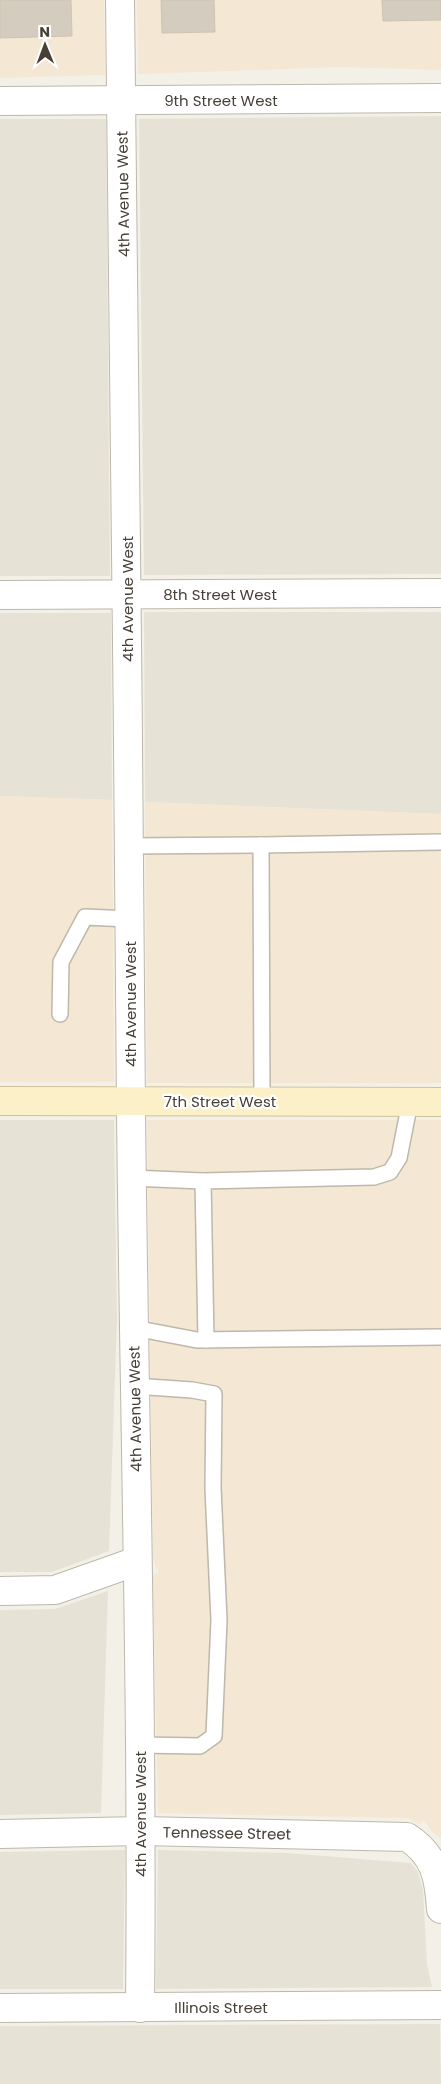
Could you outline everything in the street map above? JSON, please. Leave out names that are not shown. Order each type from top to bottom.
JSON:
[{"type":"street","name":"4th Avenue West","points":[[120,0],[127,594],[130,1101],[141,1831],[140,2008]]},
{"type":"street","name":"9th Street West","points":[[0,101],[441,98]]},
{"type":"street","name":"8th Street West","points":[[0,594],[441,593]]},
{"type":"street","name":"7th Street West","points":[[0,1100],[441,1102]]},
{"type":"street","points":[[0,1591],[55,1590],[137,1561]]},
{"type":"street","name":"Tennessee Street","points":[[0,1834],[141,1831],[407,1837],[421,1846],[432,1863],[440,1886],[441,1909]]},
{"type":"street","name":"Illinois Street","points":[[0,2008],[441,2005]]},
{"type":"lane","points":[[129,846],[261,846],[441,842]]},
{"type":"lane","points":[[261,846],[262,1101]]},
{"type":"lane","points":[[60,1014],[61,962],[85,917],[129,919]]},
{"type":"lane","points":[[131,1178],[203,1181],[374,1177],[390,1172],[399,1158],[410,1102]]},
{"type":"lane","points":[[203,1181],[206,1340]]},
{"type":"lane","points":[[134,1328],[197,1340],[441,1337]]},
{"type":"lane","points":[[134,1386],[192,1390],[214,1394],[213,1488],[219,1620],[214,1736],[200,1746],[140,1745]]},
{"type":"shaded area","points":[[0,0],[104,0],[105,75],[0,78]]},
{"type":"shaded area","points":[[137,0],[441,0],[441,70],[341,67],[138,74]]},
{"type":"shaded area","points":[[441,116],[441,574],[144,575],[139,119]]},
{"type":"shaded area","points":[[0,119],[106,119],[110,576],[0,576]]},
{"type":"shaded area","points":[[144,612],[441,612],[441,814],[145,802]]},
{"type":"shaded area","points":[[0,613],[111,613],[112,800],[0,796]]},
{"type":"shaded area","points":[[0,796],[112,800],[114,1082],[0,1082]]},
{"type":"shaded area","points":[[145,802],[441,814],[441,1083],[147,1083]]},
{"type":"shaded area","points":[[0,1120],[114,1120],[117,1318],[109,1551],[52,1572],[0,1572]]},
{"type":"shaded area","points":[[147,1120],[441,1120],[441,1838],[432,1832],[424,1820],[419,1824],[407,1818],[158,1813],[153,1575],[158,1573],[153,1558]]},
{"type":"shaded area","points":[[108,1591],[101,1813],[0,1815],[0,1610],[55,1609]]},
{"type":"shaded area","points":[[125,1850],[123,1989],[0,1989],[0,1852]]},
{"type":"shaded area","points":[[158,1850],[287,1853],[411,1863],[418,1872],[423,1890],[427,1965],[432,1987],[156,1989]]},
{"type":"shaded area","points":[[440,2024],[441,2084],[0,2084],[0,2026]]},
{"type":"building","points":[[0,0],[71,0],[72,36],[0,38]]},
{"type":"building","points":[[161,0],[214,0],[215,32],[162,33]]},
{"type":"building","points":[[382,0],[441,0],[441,20],[383,21]]}]
